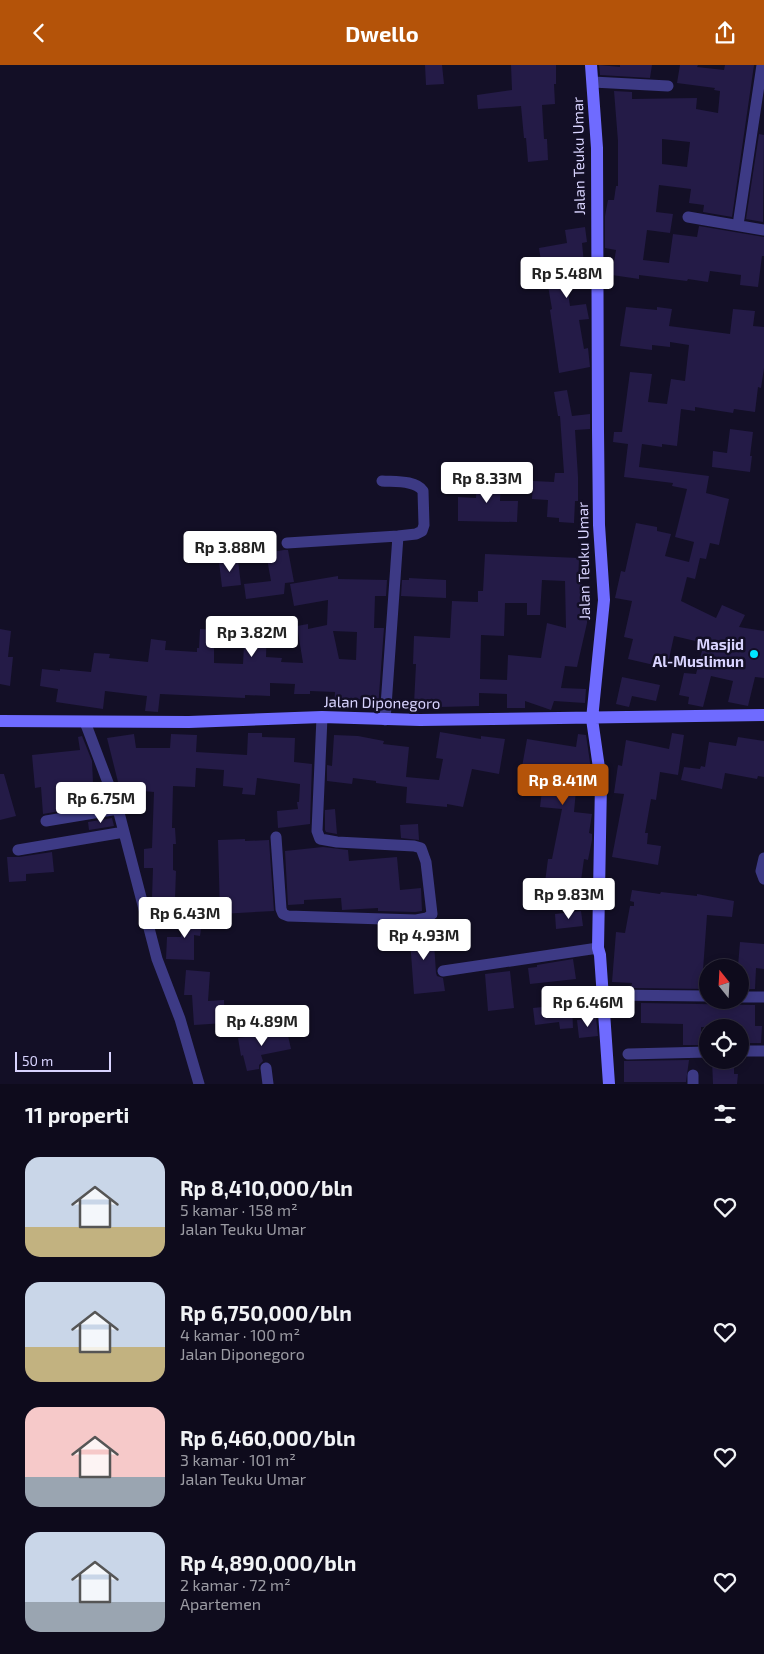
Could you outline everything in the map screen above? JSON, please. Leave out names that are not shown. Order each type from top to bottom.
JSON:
[{"type":"street","name":"Jalan Teuku Umar","points":[[591,65],[597,148],[599,525],[604,600],[592,719],[601,782],[598,947],[609,1084]]},
{"type":"street","points":[[738,225],[759,127],[762,65]]},
{"type":"street","points":[[593,81],[668,85]]},
{"type":"street","points":[[688,217],[764,230]]},
{"type":"street","points":[[288,543],[398,536],[416,534],[422,531],[424,525],[420,486],[382,481]]},
{"type":"street","points":[[385,720],[398,536]]},
{"type":"street","name":"Jalan Diponegoro","points":[[0,721],[189,722],[322,717],[385,720],[592,719],[764,715]]},
{"type":"street","points":[[276,837],[281,909],[283,914],[288,916],[416,920],[428,919],[432,914],[426,863],[421,848],[320,839],[317,831],[322,717]]},
{"type":"street","points":[[85,721],[118,809],[157,959],[180,1019],[200,1084]]},
{"type":"street","points":[[46,821],[118,809]]},
{"type":"street","points":[[18,850],[124,832]]},
{"type":"street","points":[[764,858],[760,871],[764,879]]},
{"type":"street","points":[[443,971],[598,947]]},
{"type":"street","points":[[603,995],[699,996]]},
{"type":"street","points":[[749,997],[764,997]]},
{"type":"street","points":[[749,1051],[764,1051]]},
{"type":"street","points":[[628,1054],[699,1052]]},
{"type":"street","points":[[266,1068],[268,1084]]},
{"type":"building","points":[[425,65],[442,65],[444,84],[426,85]]},
{"type":"building","points":[[511,65],[556,65],[556,84],[554,84],[555,104],[542,105],[544,139],[547,139],[548,160],[528,162],[521,106],[478,109],[477,95],[512,90]]},
{"type":"building","points":[[599,65],[620,67],[620,65],[652,65],[650,78],[600,75]]},
{"type":"building","points":[[680,65],[698,65],[697,67],[724,70],[725,65],[754,65],[732,217],[703,212],[704,205],[689,203],[691,189],[659,185],[656,212],[673,214],[670,233],[647,230],[643,260],[669,263],[673,234],[697,237],[699,226],[764,237],[764,256],[762,256],[758,287],[740,285],[741,275],[710,271],[708,282],[639,275],[639,279],[612,275],[616,250],[605,248],[605,216],[608,200],[614,200],[616,186],[618,186],[618,141],[614,91],[632,92],[632,99],[697,98],[696,109],[718,113],[720,91],[714,90],[715,88],[677,83]],"holes":[[[662,139],[690,142],[687,167],[662,164]]]},
{"type":"building","points":[[759,134],[764,135],[763,222],[746,219]]},
{"type":"building","points":[[585,227],[587,242],[582,243],[586,283],[567,286],[570,306],[586,304],[589,319],[579,320],[584,349],[588,348],[590,367],[559,373],[550,310],[552,309],[547,280],[544,281],[539,248],[567,243],[565,230]]},
{"type":"building","points":[[626,307],[657,310],[657,307],[672,309],[669,326],[730,334],[733,309],[755,311],[753,326],[764,327],[764,368],[761,388],[758,387],[755,412],[734,409],[733,413],[695,407],[695,411],[681,409],[677,446],[662,444],[662,447],[642,444],[639,467],[709,476],[706,493],[729,499],[719,545],[710,543],[706,559],[700,558],[695,579],[687,577],[681,601],[716,618],[722,605],[745,615],[739,627],[764,631],[764,678],[755,677],[748,706],[728,702],[733,681],[711,676],[703,707],[688,704],[689,697],[679,695],[684,673],[696,674],[704,643],[674,636],[667,668],[628,659],[633,639],[624,637],[632,601],[615,598],[621,571],[625,572],[636,523],[657,527],[657,531],[671,534],[665,556],[689,562],[694,542],[675,537],[687,489],[672,486],[673,483],[624,477],[628,444],[613,442],[614,432],[622,432],[630,372],[652,374],[648,402],[667,404],[671,379],[685,381],[689,345],[670,342],[670,347],[652,345],[652,350],[620,346]]},
{"type":"building","points":[[567,390],[572,416],[590,414],[590,429],[575,430],[578,501],[575,501],[574,523],[559,522],[559,518],[547,517],[548,500],[532,499],[533,481],[554,482],[555,473],[564,473],[560,416],[558,416],[554,392]]},
{"type":"building","points":[[730,429],[753,432],[750,472],[712,467],[713,451],[727,453]]},
{"type":"building","points":[[477,476],[501,477],[500,501],[518,501],[517,522],[458,521],[458,497],[476,498]]},
{"type":"building","points":[[288,550],[294,582],[285,583],[284,594],[246,599],[244,584],[271,581],[266,553]]},
{"type":"building","points":[[485,554],[579,558],[578,584],[583,584],[582,597],[587,597],[587,623],[577,667],[565,666],[561,688],[586,689],[585,703],[554,701],[551,710],[525,701],[525,708],[507,708],[507,694],[479,693],[479,706],[440,707],[440,705],[414,704],[416,664],[413,664],[414,636],[450,638],[452,601],[478,602],[478,591],[483,591]],"holes":[[[542,580],[565,581],[566,628],[547,623],[541,658],[508,655],[507,680],[480,679],[481,635],[504,636],[505,603],[527,603],[527,615],[540,615]]]},
{"type":"building","points":[[238,560],[241,585],[222,587],[219,562]]},
{"type":"building","points":[[338,576],[338,579],[387,580],[386,596],[375,596],[374,628],[384,628],[378,708],[375,708],[375,700],[349,699],[348,709],[334,708],[335,692],[310,691],[310,694],[294,694],[295,684],[270,683],[270,696],[245,695],[245,698],[160,694],[158,712],[145,711],[147,696],[105,691],[103,709],[56,702],[58,689],[40,686],[42,669],[91,672],[94,653],[110,654],[109,658],[148,662],[151,639],[166,641],[165,650],[197,652],[200,629],[220,630],[219,641],[214,641],[214,663],[243,664],[245,626],[267,627],[266,657],[282,658],[281,662],[303,663],[297,626],[308,624],[308,629],[327,625],[328,600],[294,606],[290,584]],"holes":[[[333,631],[357,632],[356,660],[339,659]]]},
{"type":"building","points":[[409,578],[446,580],[446,598],[401,596],[402,580],[409,580]]},
{"type":"building","points":[[0,629],[11,631],[8,657],[13,657],[10,686],[0,684]]},
{"type":"building","points":[[622,677],[660,685],[656,701],[632,696],[629,707],[616,704]]},
{"type":"building","points":[[440,732],[481,739],[481,736],[505,739],[499,774],[472,769],[463,807],[447,804],[447,807],[406,803],[407,787],[376,783],[376,781],[353,778],[352,784],[327,781],[327,765],[332,766],[334,735],[358,736],[384,741],[383,744],[409,747],[406,777],[439,780],[443,759],[436,758]]},
{"type":"building","points":[[248,733],[262,733],[262,737],[295,738],[294,762],[312,764],[310,824],[278,828],[277,811],[298,809],[297,802],[299,802],[300,784],[257,778],[255,795],[242,794],[243,788],[223,786],[224,770],[196,768],[195,787],[173,786],[172,828],[175,828],[176,844],[173,844],[173,870],[176,871],[175,899],[152,898],[153,868],[144,868],[144,849],[152,848],[154,792],[132,790],[132,787],[120,790],[107,738],[134,734],[136,748],[170,748],[171,734],[197,735],[196,752],[247,755]]},
{"type":"building","points":[[672,733],[684,735],[678,775],[660,772],[656,800],[651,799],[645,833],[648,833],[647,844],[661,846],[658,865],[612,857],[624,794],[614,793],[618,765],[622,766],[626,740],[669,749]]},
{"type":"building","points":[[578,734],[586,735],[593,783],[593,792],[576,790],[574,812],[592,814],[589,833],[592,834],[592,840],[588,860],[584,859],[579,895],[544,890],[548,859],[552,859],[562,809],[540,807],[543,782],[520,778],[527,739],[576,747]]},
{"type":"building","points":[[82,736],[92,761],[94,805],[43,814],[41,787],[35,788],[32,755],[80,750],[78,737]]},
{"type":"building","points":[[738,737],[764,741],[764,777],[758,776],[757,779],[725,773],[722,789],[681,780],[684,767],[700,769],[701,766],[705,767],[709,742],[736,746]]},
{"type":"building","points":[[0,774],[4,774],[16,816],[0,820]]},
{"type":"building","points":[[335,809],[337,834],[326,832],[325,830],[325,810]]},
{"type":"building","points":[[112,818],[114,826],[89,830],[88,822]]},
{"type":"building","points":[[418,824],[419,840],[401,838],[400,825]]},
{"type":"building","points":[[245,839],[245,841],[269,840],[274,911],[220,914],[218,840]]},
{"type":"building","points":[[323,847],[348,850],[349,861],[397,857],[400,890],[421,888],[422,911],[378,911],[378,908],[342,910],[341,898],[304,900],[304,904],[288,905],[285,851]]},
{"type":"building","points":[[52,852],[54,872],[26,874],[26,881],[9,882],[7,857]]},
{"type":"building","points":[[632,890],[660,894],[661,892],[697,896],[697,894],[734,901],[732,917],[707,915],[704,959],[699,959],[699,989],[631,988],[632,983],[612,982],[616,932],[625,933],[630,906],[634,906],[634,902],[630,901]]},
{"type":"building","points":[[581,911],[583,926],[556,929],[555,914]]},
{"type":"building","points":[[184,914],[203,916],[200,936],[194,935],[194,960],[166,959],[167,937],[181,937]]},
{"type":"building","points":[[424,926],[424,928],[433,927],[436,973],[437,976],[443,978],[445,991],[414,994],[409,927]]},
{"type":"building","points":[[740,942],[764,944],[764,969],[756,968],[755,989],[749,989],[749,959],[739,959]]},
{"type":"building","points":[[573,959],[576,979],[530,984],[528,968]]},
{"type":"building","points":[[186,970],[210,972],[208,1001],[224,1000],[225,1023],[194,1025],[192,995],[184,995]]},
{"type":"building","points":[[510,971],[514,1008],[488,1011],[485,974]]},
{"type":"building","points":[[641,1003],[699,1004],[699,1009],[749,1009],[749,1005],[755,1005],[755,1026],[762,1026],[761,1043],[749,1043],[749,1019],[699,1019],[699,1045],[683,1045],[683,1024],[641,1023]]},
{"type":"building","points":[[572,1004],[573,1028],[560,1029],[559,1022],[535,1025],[533,1008]]},
{"type":"building","points":[[596,1018],[598,1036],[579,1038],[577,1020]]},
{"type":"building","points":[[287,1031],[291,1049],[261,1055],[263,1061],[259,1065],[259,1069],[247,1071],[243,1055],[241,1056],[238,1038]]},
{"type":"building","points":[[689,1060],[686,1082],[624,1082],[624,1061]]},
{"type":"building","points":[[712,1069],[734,1069],[734,1074],[738,1074],[737,1084],[713,1084]]},
{"type":"place","name":"Masjid Al-Muslimun","points":[[754,654]]}]
